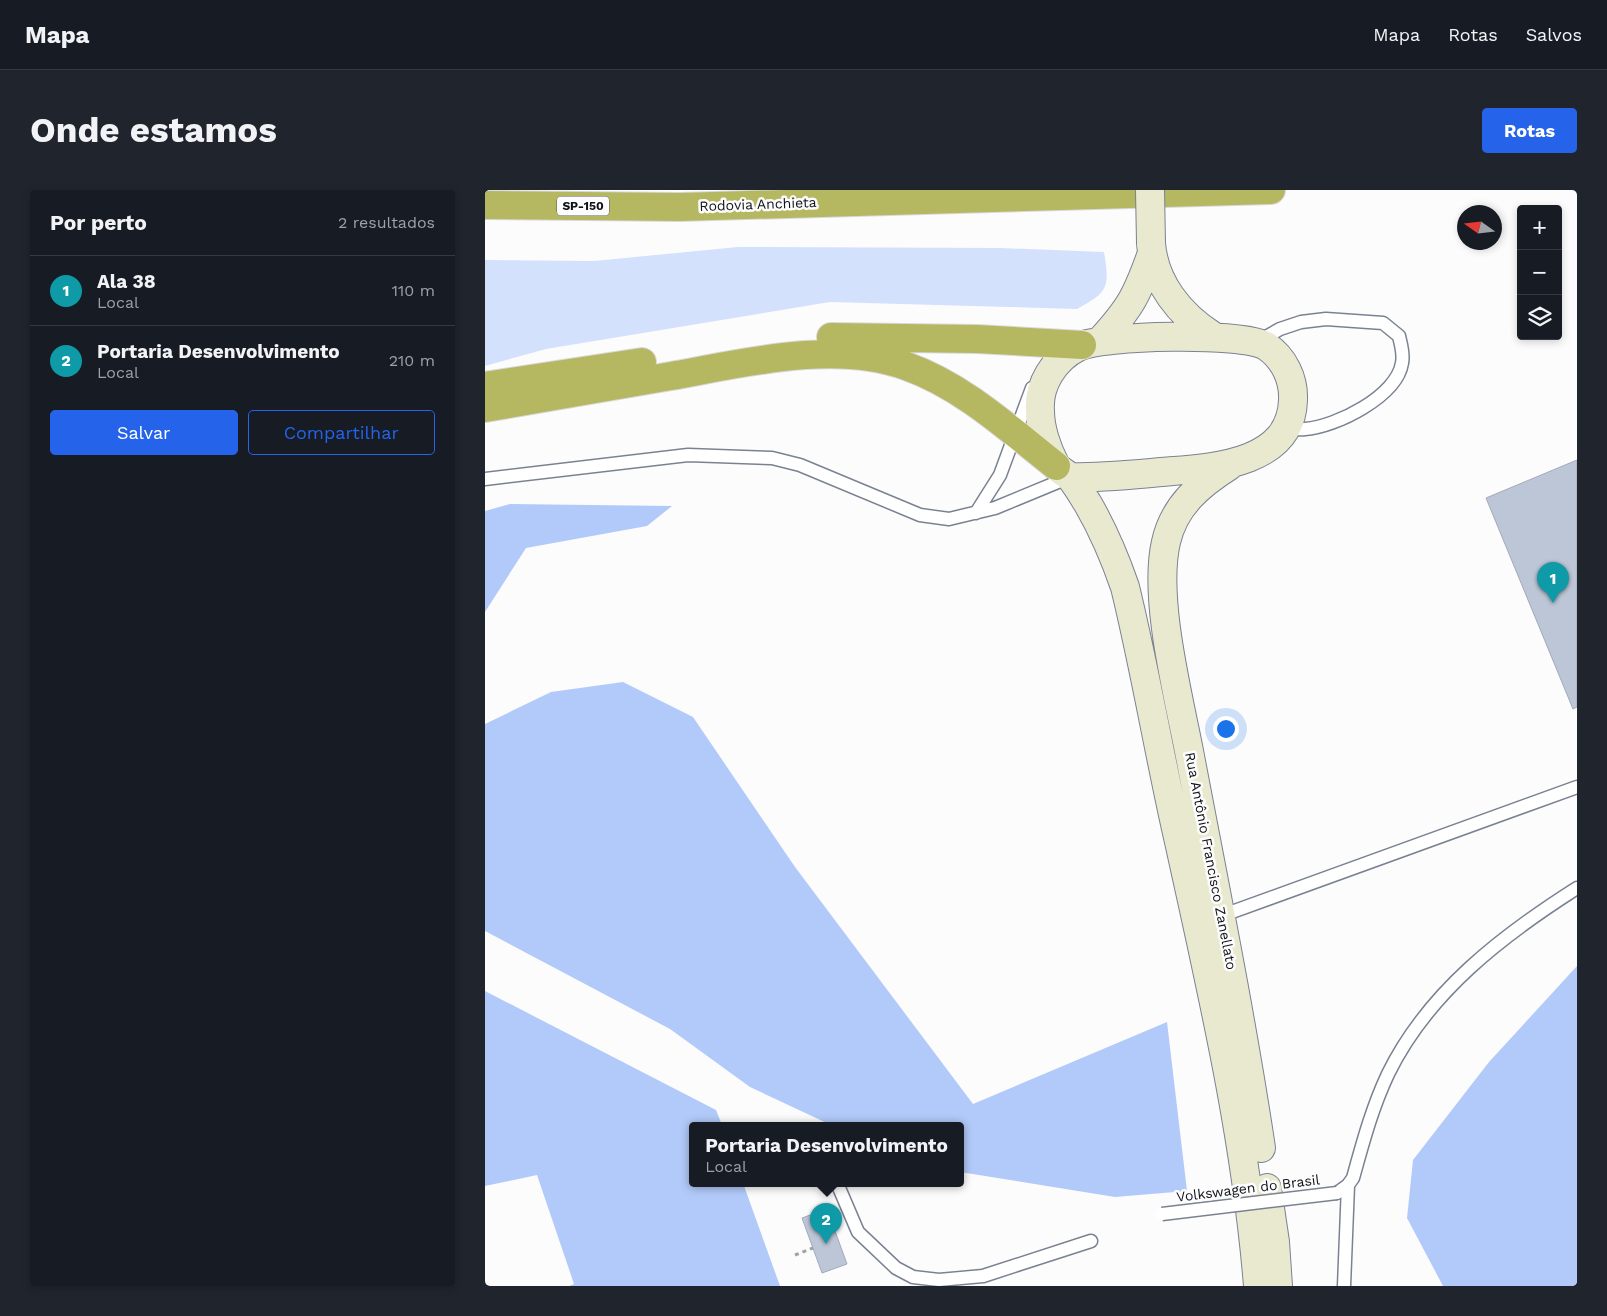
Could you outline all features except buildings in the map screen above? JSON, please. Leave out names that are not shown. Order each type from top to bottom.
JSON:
[{"type":"highway","name":"Rodovia Anchieta","points":[[485,205],[680,207],[1271,190]]},
{"type":"highway","points":[[485,222],[680,207]]},
{"type":"highway","points":[[485,386],[784,341],[833,337],[1091,343]]},
{"type":"highway","points":[[485,408],[747,363],[819,355],[853,354],[905,365],[937,379],[974,403],[1063,472]]},
{"type":"street","points":[[1150,190],[1151,248],[1161,280],[1175,304],[1195,324],[1213,336]]},
{"type":"street","points":[[1063,472],[1043,432],[1039,410],[1045,380],[1058,362],[1091,343],[1120,321],[1134,300],[1151,248]]},
{"type":"street","name":"Rua Antônio Francisco Zanellato","points":[[1091,343],[1213,336],[1250,339],[1266,346],[1279,358],[1289,373],[1293,390],[1293,410],[1285,428],[1272,444],[1254,456],[1233,464],[1215,475],[1187,499],[1170,528],[1163,558],[1167,628],[1253,1217],[1258,1286]]},
{"type":"street","name":"Rua Antônio Francisco Zanellato","points":[[1063,472],[1111,477],[1233,464]]},
{"type":"street","name":"Rua Antônio Francisco Zanellato","points":[[1063,472],[1103,532],[1125,587],[1209,919],[1243,1026],[1275,1242],[1278,1286]]},
{"type":"lane","points":[[1257,342],[1280,329],[1301,322],[1326,319],[1383,323],[1399,336],[1402,363],[1397,377],[1385,392],[1368,405],[1324,425],[1304,430],[1285,428]]},
{"type":"lane","points":[[976,513],[1000,476],[1037,380],[1058,362]]},
{"type":"lane","points":[[485,479],[688,455],[772,458],[800,465],[905,510],[936,519],[949,519],[995,508],[1063,472]]},
{"type":"lane","points":[[1209,919],[1577,787]]},
{"type":"lane","points":[[1344,1286],[1343,1189],[1353,1178],[1368,1122],[1389,1072],[1419,1025],[1466,970],[1528,919],[1577,888]]},
{"type":"lane","points":[[839,1187],[858,1232],[896,1268],[913,1277],[939,1280],[983,1276],[1091,1241]]},
{"type":"lane","name":"Volkswagen do Brasil","points":[[1162,1214],[1343,1189]]},
{"type":"path","points":[[795,1255],[813,1248]]},
{"type":"shaded area","points":[[738,247],[1000,248],[1104,252],[1107,274],[1101,293],[1077,309],[830,302],[546,349],[485,366],[485,260],[594,261]]},
{"type":"shaded area","points":[[510,504],[672,506],[647,526],[526,548],[485,612],[485,511]]},
{"type":"shaded area","points":[[623,682],[693,717],[795,867],[973,1104],[1167,1022],[1187,1191],[1115,1197],[964,1173],[964,1122],[825,1122],[750,1087],[670,1029],[485,931],[485,724],[551,692]]},
{"type":"shaded area","points":[[1577,966],[1577,1286],[1443,1286],[1407,1218],[1413,1160],[1489,1062]]},
{"type":"shaded area","points":[[485,991],[716,1110],[721,1122],[689,1122],[689,1187],[744,1187],[780,1286],[569,1286],[574,1284],[537,1175],[485,1186]]},
{"type":"place","name":"Ala 38","points":[[1553,603]]},
{"type":"place","name":"Portaria Desenvolvimento","points":[[826,1244]]}]
